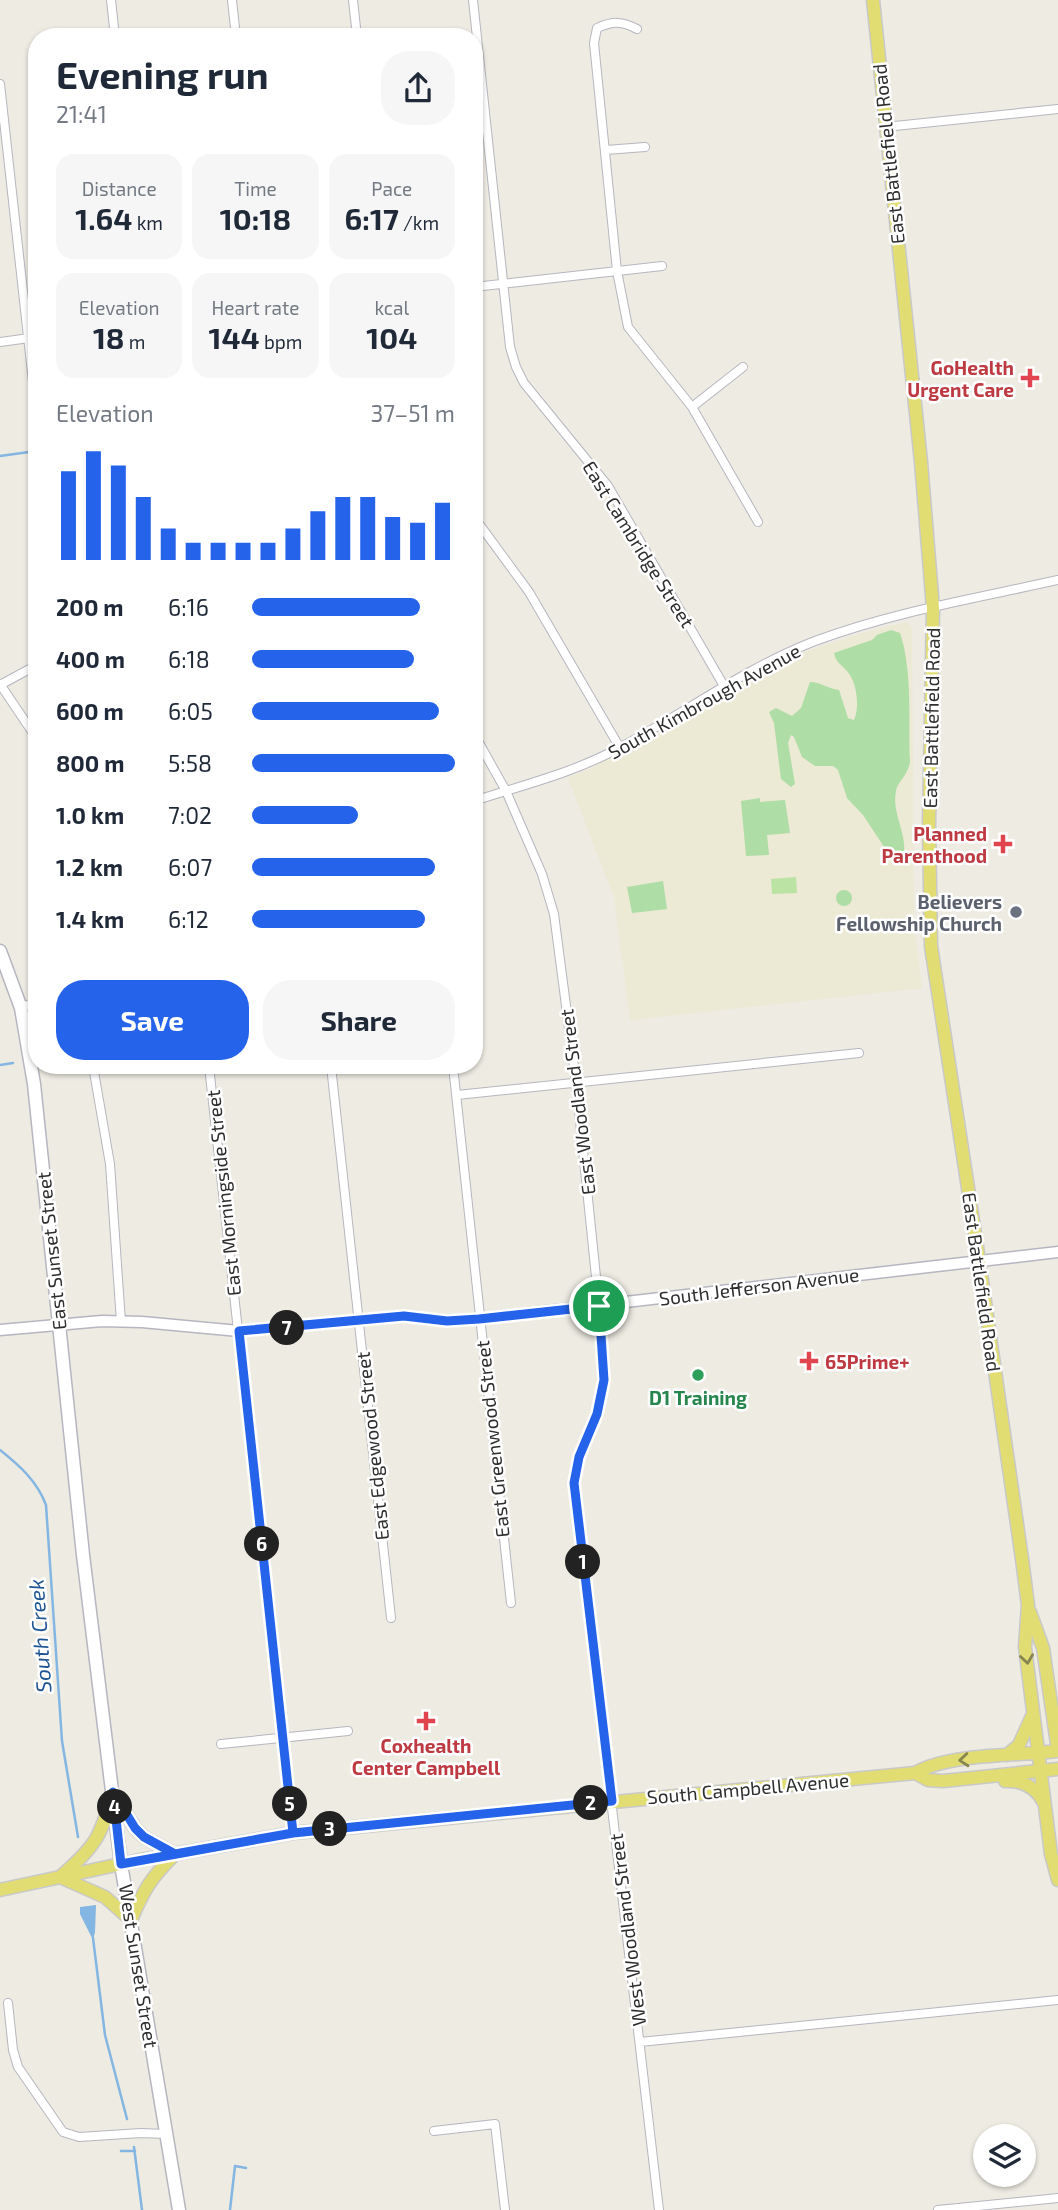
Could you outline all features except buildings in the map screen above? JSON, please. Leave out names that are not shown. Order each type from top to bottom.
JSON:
[{"type":"main road","name":"East Battlefield Road","points":[[873,0],[921,462],[933,608],[929,825],[931,946],[1028,1605]]},
{"type":"main road","name":"East Sunset Street","points":[[0,951],[21,1007],[28,1048]]},
{"type":"main road","name":"East Sunset Street","points":[[32,1074],[83,1555]]},
{"type":"main road","name":"West Sunset Street","points":[[83,1555],[121,1864],[179,2210]]},
{"type":"main road","points":[[1028,1605],[1043,1647],[1058,1751]]},
{"type":"main road","points":[[1028,1605],[1025,1647],[1051,1854],[1058,1880]]},
{"type":"main road","points":[[1052,1711],[1058,1724]]},
{"type":"main road","points":[[1003,1756],[1020,1745],[1034,1712]]},
{"type":"main road","name":"South Campbell Avenue","points":[[0,1890],[121,1864],[293,1833],[915,1773],[944,1762],[1058,1751]]},
{"type":"main road","name":"South Campbell Avenue","points":[[915,1773],[928,1780],[1058,1769]]},
{"type":"main road","points":[[952,1779],[967,1783],[1018,1781],[1036,1791],[1045,1805]]},
{"type":"main road","points":[[113,1792],[135,1828],[144,1837],[175,1854],[152,1877],[131,1920],[105,1897],[60,1877],[90,1851],[97,1840],[113,1792]]},
{"type":"street","points":[[111,0],[114,28]]},
{"type":"street","points":[[232,0],[235,28]]},
{"type":"street","points":[[353,0],[356,28]]},
{"type":"street","name":"East Cambridge Street","points":[[473,0],[476,28]]},
{"type":"street","points":[[636,29],[623,22],[608,23],[597,28],[594,43],[617,271],[628,327],[692,407],[758,522]]},
{"type":"street","points":[[0,84],[28,306]]},
{"type":"street","name":"East Cambridge Street","points":[[483,89],[510,347],[516,367],[524,383],[608,486],[724,686]]},
{"type":"street","points":[[885,127],[1058,110]]},
{"type":"street","points":[[606,150],[645,147]]},
{"type":"street","points":[[483,286],[662,266]]},
{"type":"street","points":[[0,342],[28,338]]},
{"type":"street","points":[[692,407],[743,367]]},
{"type":"street","points":[[483,529],[529,592],[620,748]]},
{"type":"street","name":"South Kimbrough Avenue","points":[[483,799],[573,771],[620,748],[759,667],[815,642],[933,608],[1058,580]]},
{"type":"street","points":[[28,670],[0,685],[28,726]]},
{"type":"street","name":"East Woodland Street","points":[[483,750],[506,791],[542,874],[554,914],[576,1082],[604,1380],[597,1414],[579,1457],[574,1483]]},
{"type":"street","points":[[21,1007],[28,1004]]},
{"type":"street","points":[[457,1095],[859,1053]]},
{"type":"street","points":[[94,1074],[110,1164],[121,1322]]},
{"type":"street","name":"East Morningside Street","points":[[210,1074],[293,1833]]},
{"type":"street","name":"East Edgewood Street","points":[[332,1074],[391,1618]]},
{"type":"street","name":"East Greenwood Street","points":[[454,1074],[511,1603]]},
{"type":"street","name":"South Jefferson Avenue","points":[[0,1331],[58,1324],[121,1322],[239,1331],[404,1316],[447,1321],[479,1319],[1058,1252]]},
{"type":"street","name":"West Woodland Street","points":[[574,1483],[659,2210]]},
{"type":"street","points":[[221,1744],[348,1731]]},
{"type":"street","points":[[640,2042],[1058,2000]]},
{"type":"street","points":[[8,2003],[13,2050],[18,2067],[59,2127],[74,2137],[167,2134]]},
{"type":"street","points":[[433,2131],[495,2124],[505,2210]]},
{"type":"street","points":[[938,2210],[1058,2198]]},
{"type":"shaded area","points":[[908,622],[912,629],[914,927],[922,988],[630,1020],[614,897],[568,778],[590,769],[769,669],[807,651]]},
{"type":"green space","points":[[891,630],[900,633],[907,664],[910,762],[897,787],[895,800],[904,841],[903,857],[892,859],[863,815],[847,798],[838,770],[833,766],[815,766],[802,757],[791,735],[788,743],[795,784],[791,787],[781,779],[774,723],[769,712],[776,708],[792,716],[801,708],[810,682],[814,682],[839,690],[848,718],[854,720],[857,708],[855,688],[834,653],[872,640]]},
{"type":"green space","points":[[760,798],[760,802],[785,800],[790,833],[767,835],[769,855],[746,856],[741,801]]},
{"type":"green space","points":[[796,877],[797,893],[772,894],[771,879]]},
{"type":"green space","points":[[663,881],[667,909],[632,913],[627,887]]},
{"type":"green space","points":[[844,890],[852,898],[844,906],[836,898]]},
{"type":"water","points":[[96,1905],[93,1940],[80,1914],[80,1907]]},
{"type":"waterway","points":[[0,456],[28,452]]},
{"type":"waterway","points":[[0,1065],[13,1063]]},
{"type":"waterway","name":"South Creek","points":[[0,1450],[27,1474],[46,1505],[62,1741],[78,1837]]},
{"type":"waterway","name":"South Creek","points":[[93,1938],[105,2035],[127,2119]]},
{"type":"waterway","name":"South Creek","points":[[134,2147],[142,2210]]},
{"type":"waterway","points":[[121,2151],[135,2151]]},
{"type":"waterway","points":[[230,2210],[235,2166],[246,2168]]},
{"type":"place","name":"GoHealth Urgent Care","points":[[1030,378]]},
{"type":"place","name":"Planned Parenthood","points":[[1003,844]]},
{"type":"place","name":"Believers Fellowship Church","points":[[1016,912]]},
{"type":"place","name":"65Prime+","points":[[809,1361]]},
{"type":"place","name":"D1 Training","points":[[698,1375]]},
{"type":"place","name":"Coxhealth Center Campbell","points":[[426,1721]]},
{"type":"route","points":[[599,1306],[479,1319],[447,1321],[404,1316],[239,1331],[293,1833],[121,1864],[113,1792],[135,1828],[144,1837],[175,1854],[293,1833],[612,1801],[574,1483],[579,1457],[597,1414],[604,1380],[599,1306]]}]
